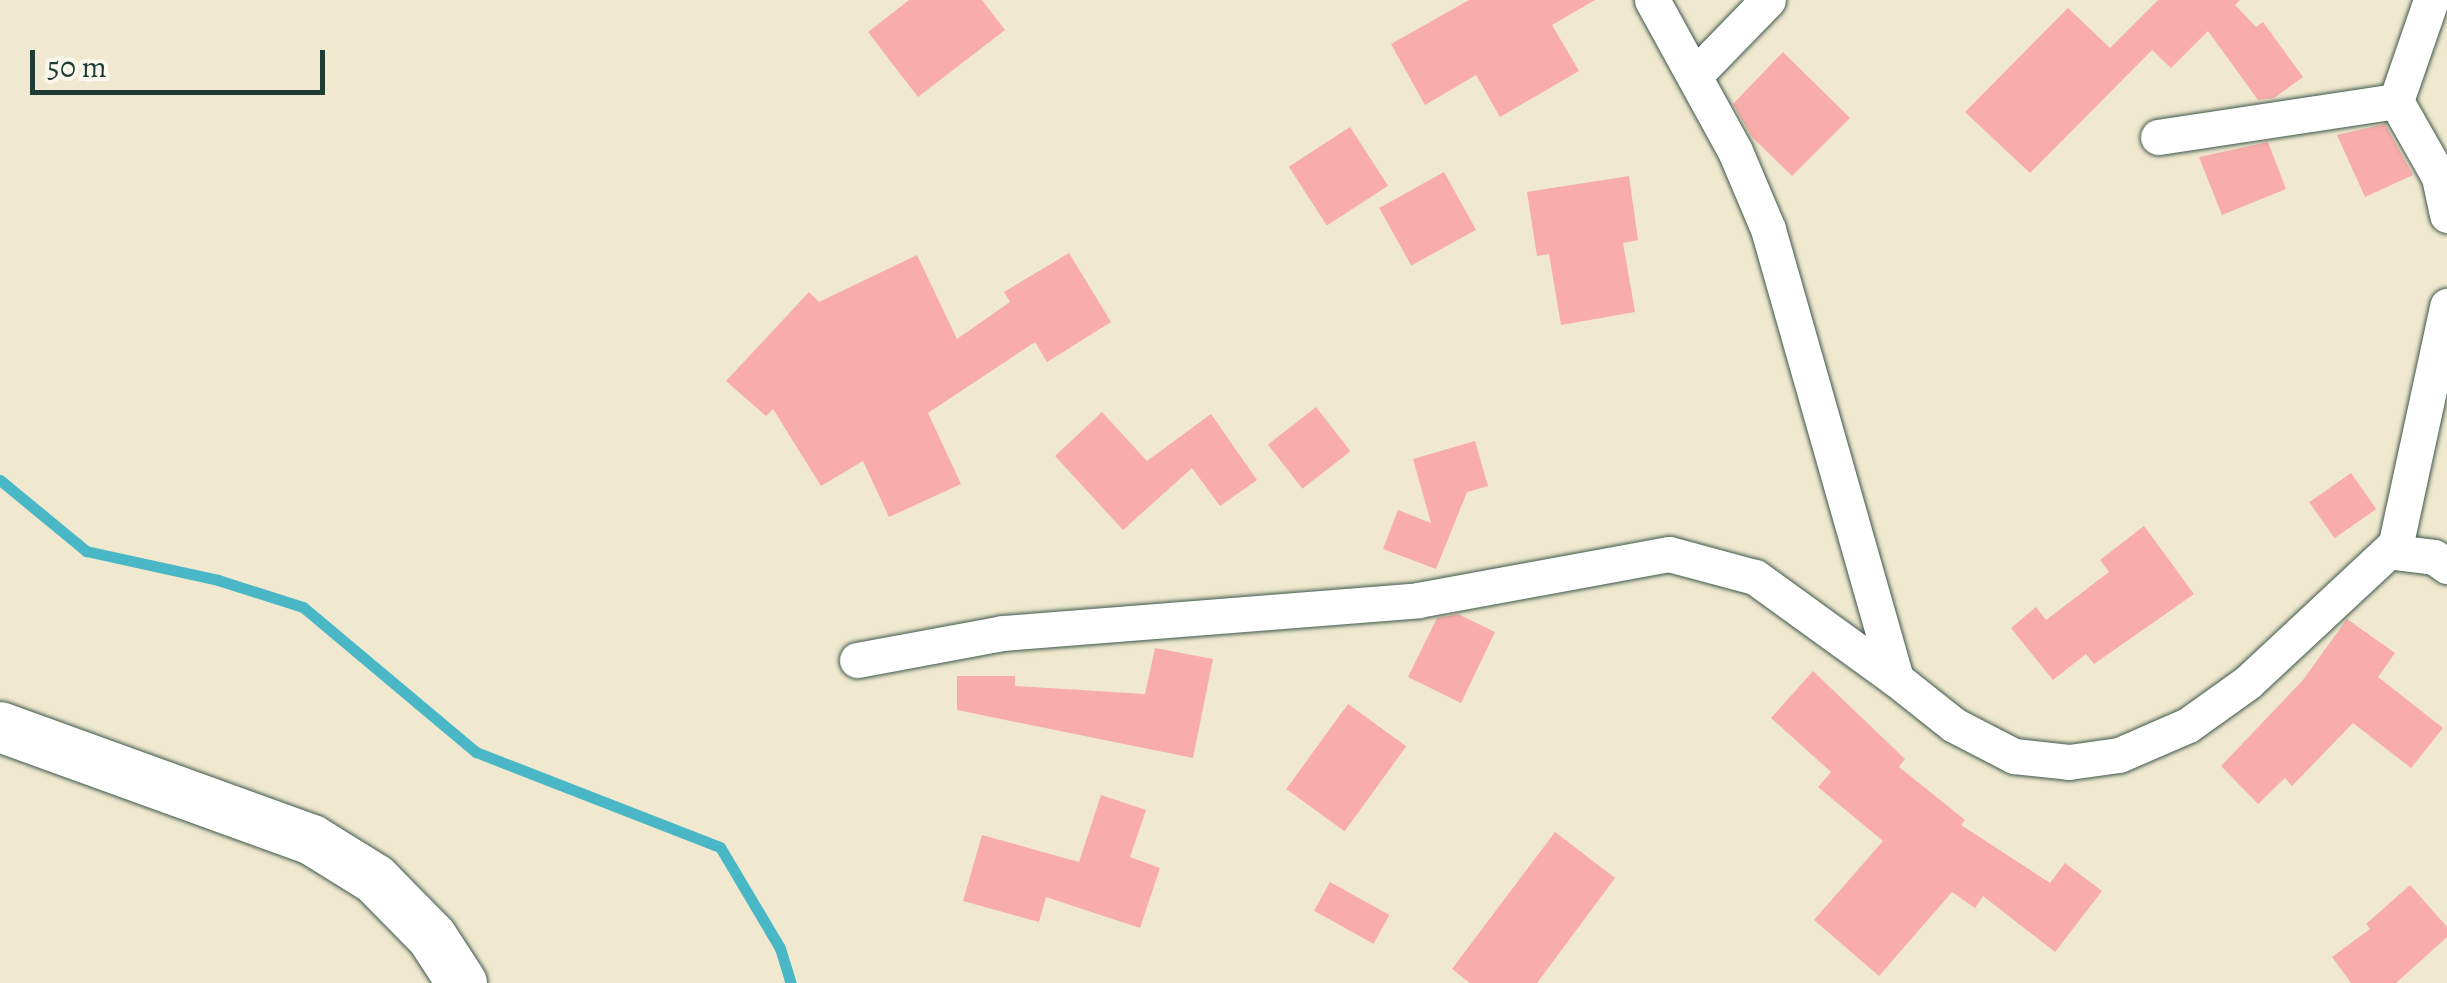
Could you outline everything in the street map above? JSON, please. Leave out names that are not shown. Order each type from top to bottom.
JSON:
[{"type":"main road","points":[[0,727],[312,840],[375,879],[432,937],[462,983]]},
{"type":"street","points":[[1652,0],[1694,76],[1768,229],[1896,680]]},
{"type":"street","points":[[1694,76],[1768,0]]},
{"type":"street","points":[[2431,0],[2396,101],[2439,177],[2447,215]]},
{"type":"street","points":[[2158,137],[2396,101]]},
{"type":"street","points":[[2394,552],[2447,306]]},
{"type":"street","points":[[857,660],[1003,633],[1418,600],[1668,554],[1755,577],[1954,726],[2014,756],[2069,762],[2119,755],[2188,725],[2248,682],[2394,546],[2394,552]]},
{"type":"street","points":[[2394,552],[2443,559]]},
{"type":"building","points":[[909,0],[982,0],[1005,30],[918,97],[868,32]]},
{"type":"building","points":[[1469,0],[1595,0],[1552,25],[1579,71],[1500,117],[1476,75],[1425,105],[1391,44]]},
{"type":"building","points":[[2158,0],[2240,0],[2235,5],[2256,27],[2263,22],[2303,77],[2274,98],[2258,100],[2208,31],[2171,68],[2152,50],[2030,173],[1965,112],[2068,8],[2110,48]]},
{"type":"building","points":[[1783,52],[1850,118],[1792,176],[1752,137],[1733,104]]},
{"type":"building","points":[[2385,124],[2413,175],[2365,197],[2337,135]]},
{"type":"building","points":[[1350,127],[1388,186],[1327,225],[1289,167]]},
{"type":"building","points":[[2268,142],[2286,189],[2222,215],[2199,157]]},
{"type":"building","points":[[1444,172],[1476,230],[1411,266],[1379,208]]},
{"type":"building","points":[[1629,176],[1638,240],[1623,243],[1635,312],[1561,325],[1549,254],[1537,256],[1527,192]]},
{"type":"building","points":[[1069,253],[1111,322],[1047,362],[1035,342],[928,413],[961,484],[889,517],[863,461],[821,486],[773,409],[766,416],[726,381],[809,292],[819,302],[917,255],[957,339],[1010,302],[1004,292]]},
{"type":"building","points":[[1316,407],[1350,451],[1302,489],[1268,445]]},
{"type":"building","points":[[1102,412],[1147,461],[1211,414],[1257,480],[1220,506],[1192,468],[1123,530],[1055,456]]},
{"type":"building","points":[[1475,441],[1488,486],[1467,492],[1436,569],[1383,549],[1398,510],[1431,523],[1413,459]]},
{"type":"building","points":[[2351,473],[2376,509],[2334,538],[2309,502]]},
{"type":"building","points":[[2144,526],[2194,594],[2094,664],[2086,654],[2053,680],[2011,628],[2036,607],[2046,620],[2109,572],[2100,560]]},
{"type":"building","points":[[1458,614],[1495,632],[1461,703],[1408,677],[1437,618]]},
{"type":"building","points":[[2347,619],[2395,653],[2378,677],[2443,728],[2411,768],[2353,723],[2292,786],[2285,778],[2258,804],[2221,766],[2303,680]]},
{"type":"building","points":[[1155,648],[1213,659],[1193,758],[957,710],[957,676],[1015,676],[1015,686],[1145,694]]},
{"type":"building","points":[[1813,671],[1905,759],[1899,767],[1965,820],[1961,825],[2050,883],[2065,863],[2102,891],[2055,952],[1983,896],[1975,908],[1952,892],[1879,976],[1814,920],[1883,841],[1818,787],[1831,772],[1771,718]]},
{"type":"building","points":[[1348,704],[1406,746],[1345,831],[1286,789]]},
{"type":"building","points":[[1101,795],[1146,810],[1130,857],[1160,868],[1140,928],[1046,897],[1039,922],[963,901],[982,835],[1079,862]]},
{"type":"building","points":[[1555,832],[1615,878],[1537,983],[1470,983],[1452,969]]},
{"type":"building","points":[[1330,882],[1389,915],[1373,944],[1314,911]]},
{"type":"building","points":[[2410,885],[2447,927],[2447,937],[2396,983],[2351,983],[2332,957],[2370,929],[2366,924]]},
{"type":"waterway","points":[[0,480],[86,551],[218,580],[303,607],[476,752],[720,847],[780,948],[791,983]]}]
